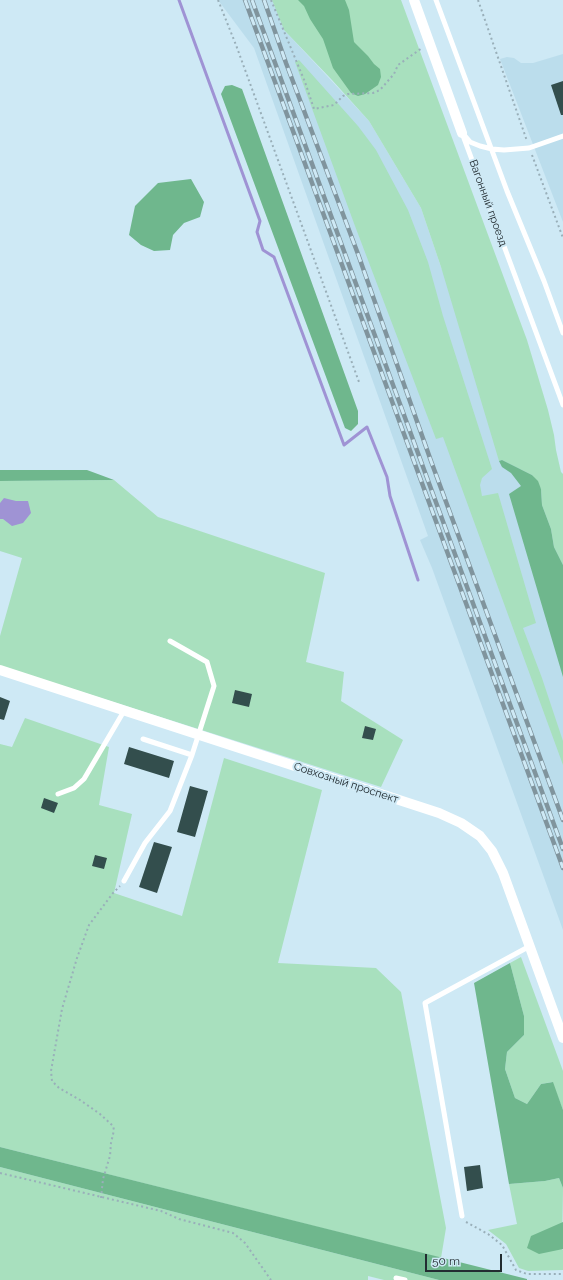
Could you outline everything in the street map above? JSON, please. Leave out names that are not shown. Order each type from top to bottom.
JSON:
[{"type":"street","name":"Вагонный проезд","points":[[414,0],[462,133]]},
{"type":"street","name":"Совхозный проспект","points":[[0,670],[439,813],[461,823],[480,836],[492,851],[503,873],[563,1038]]},
{"type":"lane","name":"Вагонный проезд","points":[[436,0],[507,191],[544,281],[563,333]]},
{"type":"lane","name":"Вагонный проезд","points":[[462,133],[563,405]]},
{"type":"lane","points":[[462,133],[470,142],[492,150],[529,148],[563,136]]},
{"type":"lane","points":[[124,881],[145,843],[170,811],[192,754],[214,686],[207,662],[170,641]]},
{"type":"lane","points":[[58,794],[74,788],[84,779],[124,711]]},
{"type":"lane","points":[[143,739],[192,754]]},
{"type":"lane","points":[[462,1216],[425,1003],[530,946]]},
{"type":"lane","points":[[396,1278],[405,1280]]},
{"type":"path","points":[[218,0],[239,52],[359,382]]},
{"type":"path","points":[[271,0],[305,82],[314,109],[334,105],[343,96],[348,94],[373,93],[380,90],[394,74],[398,66],[421,48],[430,44]]},
{"type":"path","points":[[478,0],[529,148],[563,238]]},
{"type":"path","points":[[101,1198],[103,1179],[110,1156],[114,1130],[113,1126],[100,1114],[59,1088],[52,1081],[51,1071],[62,1009],[77,958],[89,925],[113,892],[124,881]]},
{"type":"path","points":[[0,1173],[161,1211],[179,1219],[233,1233],[245,1243],[271,1280]]},
{"type":"path","points":[[462,1216],[465,1221],[488,1234],[502,1245],[516,1270],[527,1274],[563,1274]]},
{"type":"shaded area","points":[[218,0],[272,0],[284,30],[369,121],[421,208],[441,267],[518,459],[563,653],[563,930],[432,568],[420,540],[428,536],[254,48]]},
{"type":"shaded area","points":[[563,54],[563,222],[500,59],[507,57],[514,58],[521,63],[533,63]]},
{"type":"shaded area","points":[[4,498],[16,501],[28,501],[31,513],[23,523],[12,526],[3,519],[0,519],[0,503]]},
{"type":"green space","points":[[272,0],[401,0],[527,340],[548,410],[561,472],[563,474],[563,565],[554,547],[551,529],[542,505],[541,489],[532,475],[502,460],[499,461],[441,267],[421,208],[369,121],[284,30]]},
{"type":"green space","points":[[298,0],[345,0],[349,10],[354,42],[380,69],[381,77],[378,85],[365,94],[358,96],[351,93],[333,68],[323,39],[310,19],[304,6]]},
{"type":"green space","points":[[299,60],[358,126],[376,150],[408,210],[428,262],[443,316],[492,469],[482,478],[480,485],[482,496],[498,493],[536,623],[523,628],[542,678],[563,741],[563,765],[443,437],[436,439],[355,226],[295,62]]},
{"type":"green space","points":[[232,85],[242,89],[358,411],[358,424],[351,431],[345,428],[221,94],[225,86]]},
{"type":"green space","points":[[191,179],[204,202],[200,217],[184,223],[173,235],[170,250],[154,251],[141,245],[129,235],[135,206],[158,183]]},
{"type":"green space","points":[[502,460],[532,475],[538,481],[541,489],[542,505],[551,529],[554,547],[563,565],[563,677],[509,494],[521,486],[511,473],[502,467],[499,461]]},
{"type":"green space","points":[[0,470],[87,470],[114,480],[0,481]]},
{"type":"green space","points":[[114,480],[158,517],[325,573],[306,662],[344,672],[341,701],[403,740],[381,787],[0,666],[0,636],[22,558],[0,551],[0,481]]},
{"type":"green space","points":[[25,718],[109,747],[99,805],[132,814],[114,893],[182,916],[224,758],[322,790],[278,963],[376,968],[401,992],[446,1228],[441,1258],[0,1147],[0,744],[12,747]]},
{"type":"green space","points":[[521,957],[563,1071],[563,1110],[552,1082],[541,1084],[527,1104],[515,1098],[505,1069],[507,1052],[524,1035],[524,1016],[510,963]]},
{"type":"green space","points":[[510,963],[524,1016],[524,1035],[507,1052],[505,1069],[515,1098],[527,1104],[541,1084],[553,1082],[563,1110],[563,1188],[559,1178],[545,1181],[509,1184],[474,983]]},
{"type":"green space","points":[[0,1147],[527,1280],[439,1280],[0,1167]]},
{"type":"green space","points":[[0,1167],[439,1280],[384,1280],[368,1276],[368,1280],[0,1280]]},
{"type":"green space","points":[[559,1178],[563,1188],[563,1270],[528,1271],[519,1268],[506,1244],[488,1230],[517,1224],[509,1184],[545,1181]]},
{"type":"green space","points":[[563,1222],[563,1249],[539,1254],[527,1248],[531,1236]]},
{"type":"building","points":[[563,81],[563,115],[561,115],[551,85]]},
{"type":"building","points":[[235,690],[252,694],[249,707],[232,703]]},
{"type":"building","points":[[0,697],[10,701],[4,720],[0,719]]},
{"type":"building","points":[[365,726],[376,729],[373,740],[362,738]]},
{"type":"building","points":[[129,747],[174,761],[169,778],[124,764]]},
{"type":"building","points":[[190,786],[208,791],[195,837],[177,832]]},
{"type":"building","points":[[44,798],[58,803],[54,813],[41,808]]},
{"type":"building","points":[[154,842],[172,847],[157,893],[139,887]]},
{"type":"building","points":[[95,855],[107,858],[104,869],[92,866]]},
{"type":"building","points":[[480,1165],[483,1188],[467,1191],[464,1167]]},
{"type":"waterway","points":[[179,0],[260,221],[257,232],[263,250],[274,257],[344,445],[367,427],[387,477],[390,496],[418,580]]},
{"type":"railway","points":[[245,0],[563,868]]},
{"type":"railway","points":[[252,0],[563,849]]},
{"type":"railway","points":[[264,0],[286,63],[358,254],[431,461],[563,820]]}]
